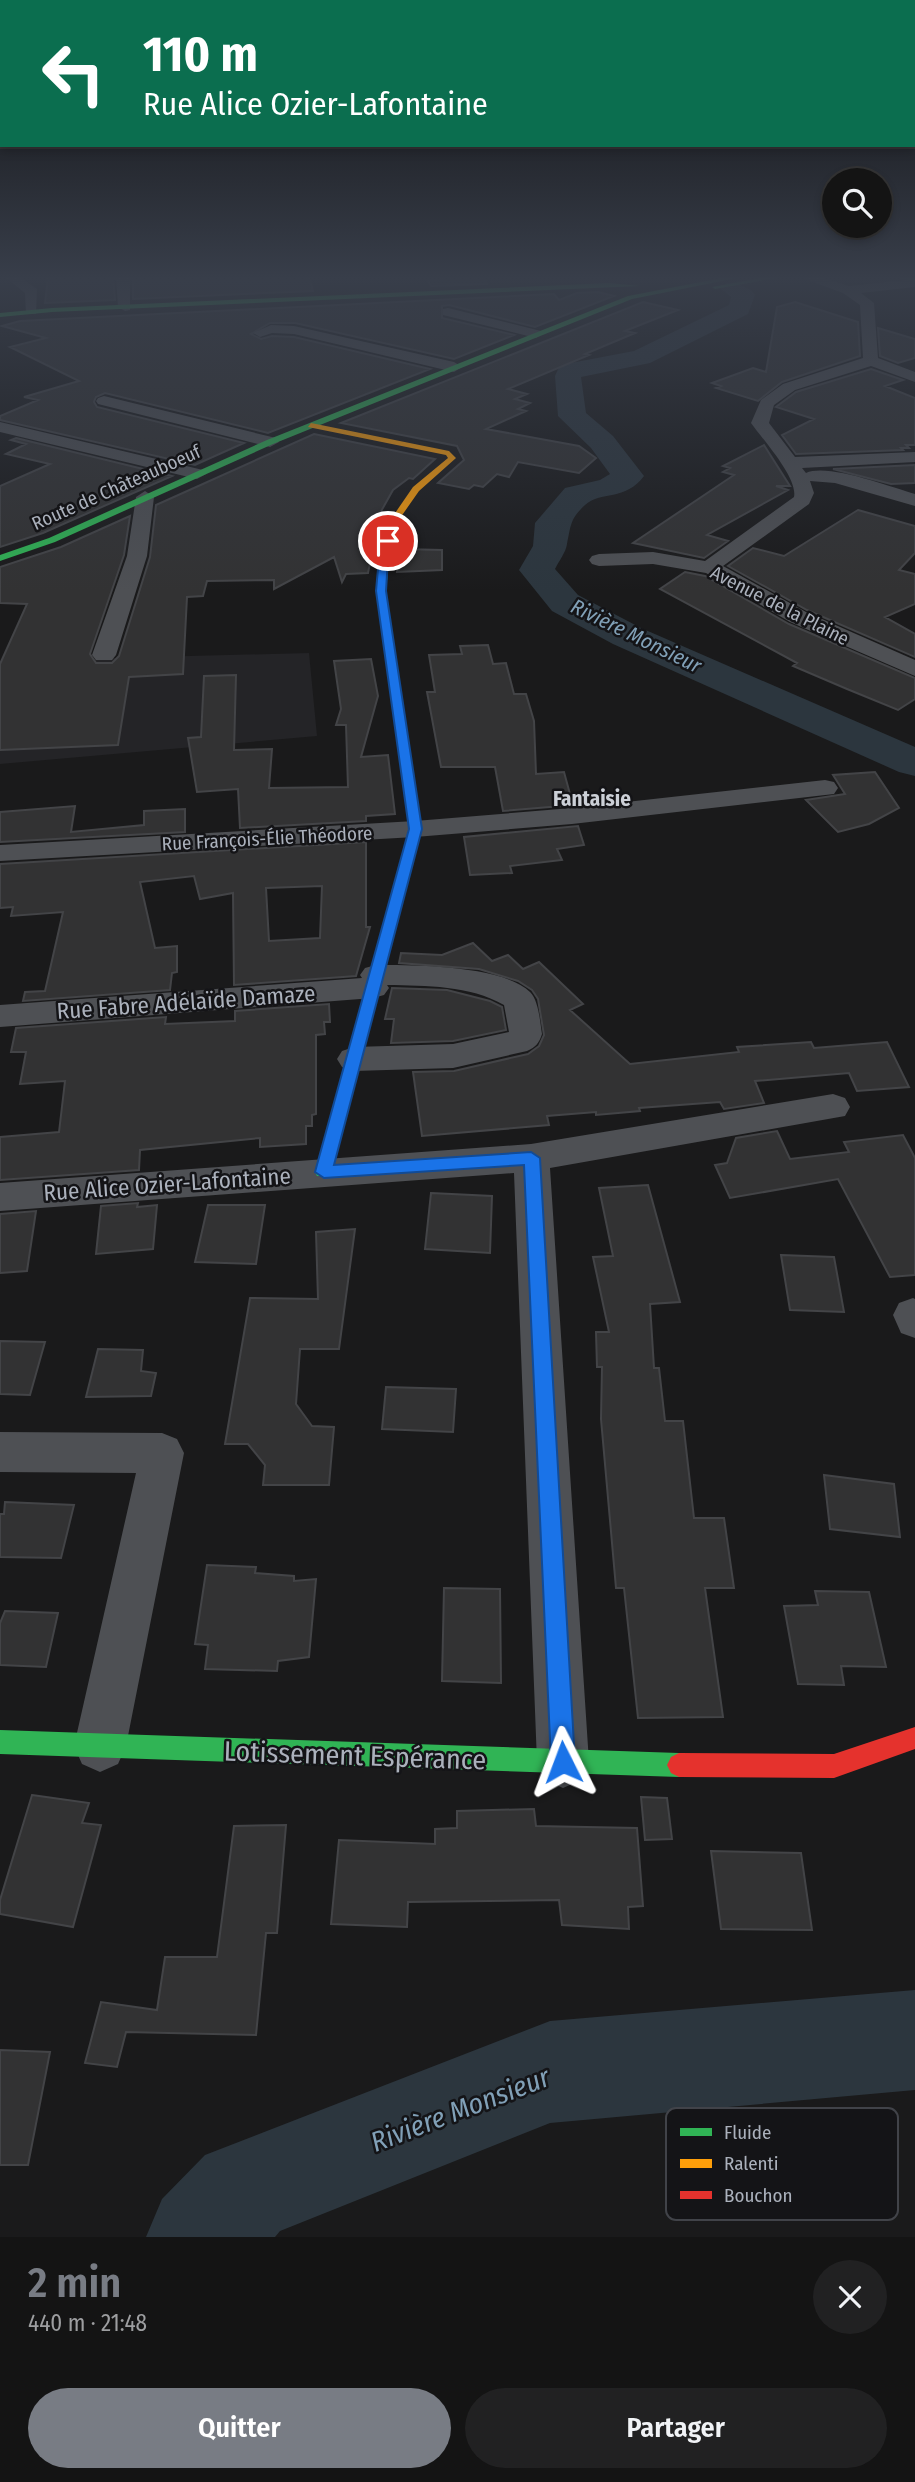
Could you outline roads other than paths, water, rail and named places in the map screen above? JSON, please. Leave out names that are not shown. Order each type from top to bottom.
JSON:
[{"type":"street","name":"Route de Châteauboeuf","points":[[0,558],[52,540],[270,442],[418,381]]},
{"type":"street","points":[[712,568],[714,563],[802,499],[805,489],[760,423],[767,402],[789,387],[806,381]]},
{"type":"street","points":[[104,401],[270,442]]},
{"type":"street","points":[[311,425],[452,456],[410,494],[393,524],[383,558],[381,591],[415,829],[324,1172]]},
{"type":"street","points":[[0,427],[197,474]]},
{"type":"street","points":[[792,468],[915,457]]},
{"type":"street","points":[[792,468],[915,500]]},
{"type":"street","points":[[104,655],[137,556],[145,497]]},
{"type":"street","name":"Avenue de la Plaine","points":[[599,561],[653,558],[712,568],[798,617],[915,669]]},
{"type":"street","name":"Rue François-Élie Théodore","points":[[0,853],[415,829],[572,816],[825,788]]},
{"type":"street","name":"Rue Fabre Adélaïde Damaze","points":[[0,1016],[374,981],[448,978],[474,982],[511,995],[519,1000],[524,1014],[526,1034],[524,1039],[515,1043],[453,1056],[354,1059]]},
{"type":"street","name":"Rue Alice Ozier-Lafontaine","points":[[0,1197],[531,1158],[833,1107]]},
{"type":"street","points":[[531,1158],[563,1762]]},
{"type":"street","points":[[0,1452],[162,1453],[100,1746]]},
{"type":"street","name":"Lotissement Espérance","points":[[0,1742],[563,1762],[834,1766],[915,1738]]},
{"type":"waterway","name":"Rivière Monsieur","points":[[569,381],[572,416],[602,442],[628,476],[611,487],[576,495],[552,523],[550,546],[537,570],[565,603],[627,636],[915,763]]},
{"type":"waterway","name":"Rivière Monsieur","points":[[200,2237],[243,2193],[550,2072],[915,2040]]},
{"type":"district","name":"Fantaisie","points":[[592,799]]}]
